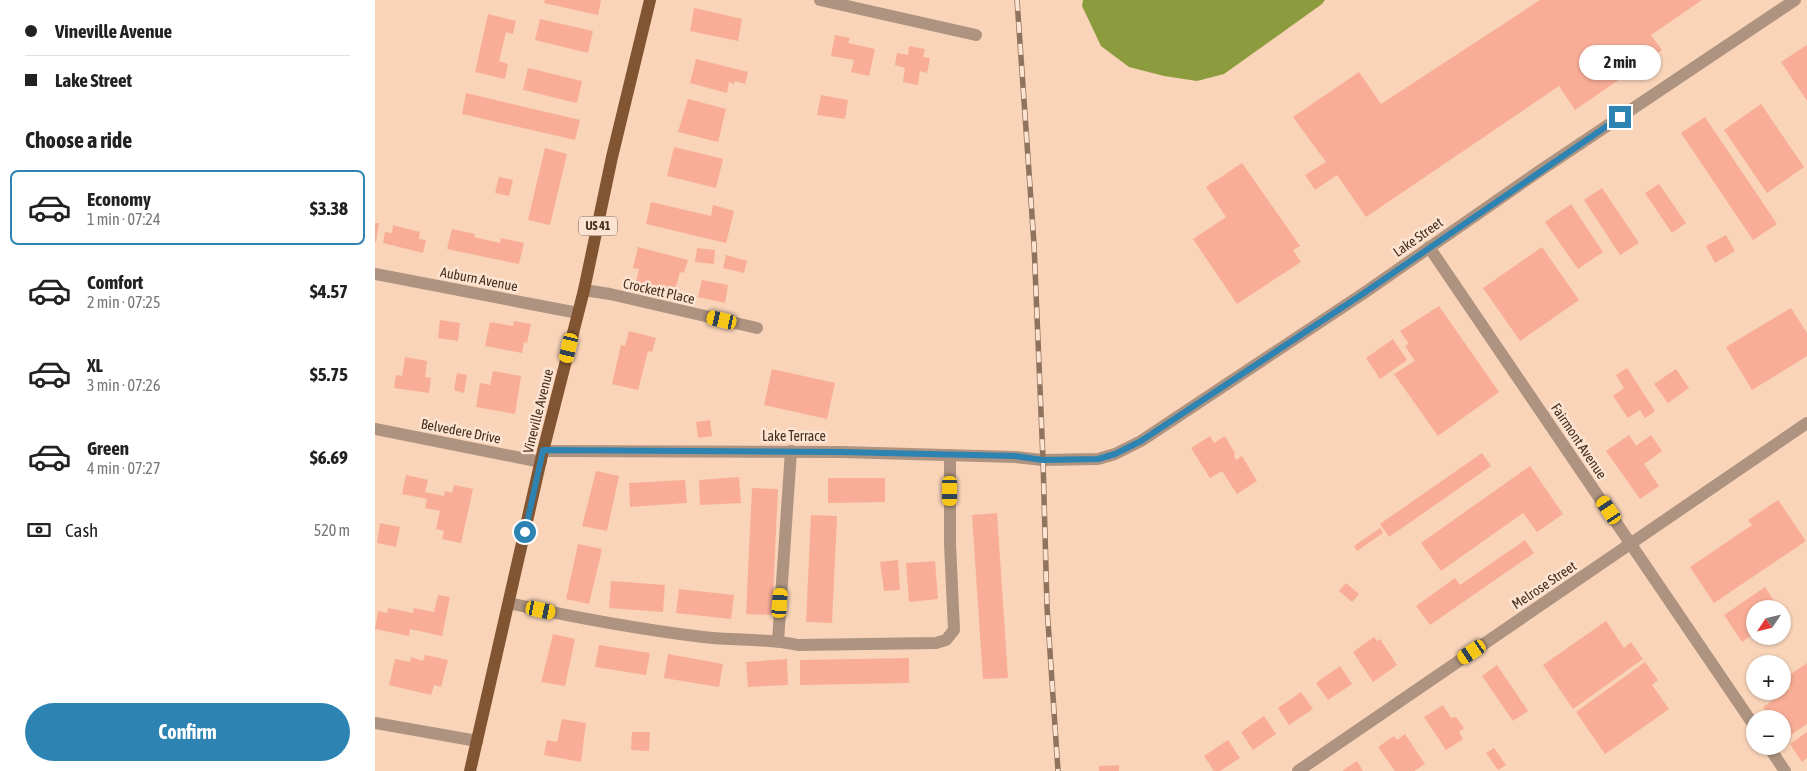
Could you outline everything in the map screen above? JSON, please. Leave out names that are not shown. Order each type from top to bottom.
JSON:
[{"type":"main road","name":"Vineville Avenue","points":[[470,771],[542,456],[584,290],[612,157],[650,0]]},
{"type":"street","points":[[820,0],[976,35]]},
{"type":"street","name":"Lake Street","points":[[1043,460],[1098,459],[1115,454],[1141,441],[1364,293],[1549,165],[1795,0]]},
{"type":"street","name":"Fairmont Avenue","points":[[1429,247],[1746,714]]},
{"type":"street","name":"Auburn Avenue","points":[[375,274],[577,313]]},
{"type":"street","name":"Crockett Place","points":[[584,290],[610,294],[757,328]]},
{"type":"street","name":"Melrose Street","points":[[1298,771],[1807,423]]},
{"type":"street","name":"Belvedere Drive","points":[[375,430],[542,456]]},
{"type":"street","points":[[778,641],[791,451]]},
{"type":"street","name":"Lake Terrace","points":[[542,456],[791,451],[1015,456],[1043,460]]},
{"type":"street","points":[[509,603],[588,620],[705,638],[778,641],[798,645],[820,646],[936,643],[946,640],[954,630],[950,544],[950,455]]},
{"type":"street","points":[[375,723],[477,740]]},
{"type":"street","points":[[1774,755],[1785,771]]},
{"type":"shaded area","points":[[1083,0],[1325,0],[1224,74],[1197,81],[1164,76],[1129,67],[1101,46],[1082,6]]},
{"type":"building","points":[[545,0],[601,0],[598,15],[544,3]]},
{"type":"building","points":[[1540,0],[1702,0],[1651,35],[1662,50],[1575,110],[1559,86],[1366,217],[1337,175],[1315,190],[1305,175],[1326,162],[1293,117],[1359,72],[1381,104]]},
{"type":"building","points":[[694,8],[742,19],[738,41],[690,31]]},
{"type":"building","points":[[488,14],[516,21],[513,34],[506,32],[499,61],[508,64],[505,79],[475,72]]},
{"type":"building","points":[[540,19],[593,31],[588,53],[535,40]]},
{"type":"building","points":[[835,35],[850,38],[848,43],[875,49],[869,76],[851,72],[854,60],[831,56]]},
{"type":"building","points":[[1807,45],[1807,101],[1781,62]]},
{"type":"building","points":[[909,46],[925,49],[923,57],[930,58],[927,73],[920,71],[918,85],[903,82],[905,68],[895,65],[897,53],[908,55]]},
{"type":"building","points":[[696,59],[748,72],[745,84],[735,81],[734,84],[729,82],[727,93],[690,83]]},
{"type":"building","points":[[528,68],[582,81],[577,103],[523,90]]},
{"type":"building","points":[[466,93],[580,120],[575,140],[462,114]]},
{"type":"building","points":[[821,95],[848,100],[845,119],[817,115]]},
{"type":"building","points":[[688,99],[726,109],[718,142],[678,132]]},
{"type":"building","points":[[1761,104],[1804,167],[1767,193],[1724,130]]},
{"type":"building","points":[[1705,117],[1777,224],[1753,240],[1681,133]]},
{"type":"building","points":[[674,147],[723,159],[716,188],[667,176]]},
{"type":"building","points":[[545,148],[567,154],[550,225],[528,220]]},
{"type":"building","points":[[1242,163],[1300,246],[1293,250],[1301,262],[1237,304],[1193,239],[1226,217],[1206,187]]},
{"type":"building","points":[[499,177],[513,180],[509,196],[495,193]]},
{"type":"building","points":[[1659,184],[1686,223],[1672,233],[1645,193]]},
{"type":"building","points":[[1602,188],[1639,243],[1620,255],[1584,200]]},
{"type":"building","points":[[651,202],[711,216],[713,205],[734,211],[726,243],[646,224]]},
{"type":"building","points":[[1571,204],[1603,252],[1578,269],[1545,222]]},
{"type":"building","points":[[375,223],[379,223],[376,242],[375,242]]},
{"type":"building","points":[[393,225],[420,232],[419,239],[426,240],[423,253],[383,243],[385,232],[392,233]]},
{"type":"building","points":[[452,229],[475,234],[474,237],[500,243],[501,238],[524,243],[519,264],[447,249]]},
{"type":"building","points":[[1726,235],[1735,251],[1715,263],[1706,246]]},
{"type":"building","points":[[638,247],[688,260],[684,273],[680,272],[675,290],[636,282],[639,269],[633,268]]},
{"type":"building","points":[[1542,247],[1579,300],[1520,341],[1483,288]]},
{"type":"building","points":[[697,248],[715,250],[714,264],[695,262]]},
{"type":"building","points":[[726,255],[747,261],[744,273],[723,268]]},
{"type":"building","points":[[702,280],[728,285],[725,303],[698,297]]},
{"type":"building","points":[[1439,306],[1499,392],[1438,436],[1394,374],[1415,361],[1405,346],[1409,344],[1400,331]]},
{"type":"building","points":[[1791,308],[1807,333],[1807,356],[1752,390],[1726,347]]},
{"type":"building","points":[[440,320],[460,323],[458,341],[438,338]]},
{"type":"building","points":[[514,321],[531,324],[527,343],[524,342],[522,353],[485,346],[490,322],[513,326]]},
{"type":"building","points":[[629,331],[656,338],[652,352],[648,351],[638,390],[612,384],[621,345],[625,346]]},
{"type":"building","points":[[1393,339],[1407,360],[1380,379],[1366,358]]},
{"type":"building","points":[[405,357],[427,361],[425,377],[431,378],[429,393],[394,388],[396,375],[402,376]]},
{"type":"building","points":[[1627,368],[1655,411],[1645,418],[1640,410],[1628,418],[1613,396],[1624,388],[1616,375]]},
{"type":"building","points":[[772,369],[835,383],[827,419],[764,405]]},
{"type":"building","points":[[1676,369],[1689,388],[1668,403],[1654,384]]},
{"type":"building","points":[[493,371],[521,376],[515,414],[476,407],[480,383],[490,385]]},
{"type":"building","points":[[457,373],[467,375],[464,393],[454,390]]},
{"type":"building","points":[[710,420],[712,436],[698,438],[696,422]]},
{"type":"building","points":[[1629,435],[1636,446],[1651,435],[1662,451],[1644,464],[1659,486],[1640,499],[1606,451]]},
{"type":"building","points":[[1210,436],[1214,443],[1225,436],[1235,453],[1236,460],[1242,456],[1257,481],[1237,494],[1222,471],[1210,478],[1191,448]]},
{"type":"building","points":[[1482,453],[1491,466],[1389,537],[1380,524]]},
{"type":"building","points":[[1530,466],[1563,514],[1537,532],[1523,513],[1441,571],[1421,543]]},
{"type":"building","points":[[596,471],[619,476],[607,531],[582,526]]},
{"type":"building","points":[[406,475],[428,480],[425,492],[444,496],[445,491],[452,493],[454,485],[473,489],[461,543],[442,539],[444,531],[436,529],[440,511],[425,508],[427,499],[402,494]]},
{"type":"building","points":[[739,477],[741,503],[700,505],[699,480]]},
{"type":"building","points":[[828,478],[885,478],[885,502],[828,503]]},
{"type":"building","points":[[685,480],[687,503],[630,507],[629,483]]},
{"type":"building","points":[[752,488],[778,489],[772,615],[746,614]]},
{"type":"building","points":[[1778,500],[1806,541],[1714,603],[1690,567],[1752,525],[1748,520]]},
{"type":"building","points":[[997,513],[1008,678],[983,679],[972,515]]},
{"type":"building","points":[[811,515],[837,516],[832,623],[806,622]]},
{"type":"building","points":[[380,523],[400,527],[396,547],[377,543]]},
{"type":"building","points":[[1380,528],[1383,533],[1357,551],[1354,546]]},
{"type":"building","points":[[1525,540],[1534,553],[1430,625],[1416,606],[1455,578],[1460,585]]},
{"type":"building","points":[[578,544],[602,549],[589,604],[566,599]]},
{"type":"building","points":[[898,560],[900,590],[884,591],[880,562]]},
{"type":"building","points":[[935,561],[938,599],[909,602],[906,563]]},
{"type":"building","points":[[611,581],[665,585],[663,612],[609,608]]},
{"type":"building","points":[[1346,583],[1359,594],[1352,602],[1339,591]]},
{"type":"building","points":[[1765,587],[1773,600],[1746,600],[1746,639],[1742,642],[1724,615]]},
{"type":"building","points":[[679,589],[734,595],[731,619],[676,613]]},
{"type":"building","points":[[438,595],[450,597],[442,636],[410,629],[409,636],[375,629],[378,611],[387,613],[388,608],[413,613],[414,608],[434,612]]},
{"type":"building","points":[[1606,621],[1624,648],[1631,642],[1643,659],[1573,709],[1543,665]]},
{"type":"building","points":[[553,634],[575,639],[565,686],[541,682]]},
{"type":"building","points":[[1374,637],[1377,641],[1380,639],[1397,665],[1373,682],[1353,652]]},
{"type":"building","points":[[599,645],[650,653],[646,675],[595,667]]},
{"type":"building","points":[[668,654],[723,664],[719,687],[664,678]]},
{"type":"building","points":[[425,655],[448,660],[441,687],[434,685],[431,695],[389,685],[395,659],[410,662],[411,657],[423,661]]},
{"type":"building","points":[[909,658],[909,683],[800,685],[800,660]]},
{"type":"building","points":[[787,659],[788,685],[748,687],[746,662]]},
{"type":"building","points":[[1645,662],[1658,680],[1652,685],[1669,709],[1605,754],[1576,712]]},
{"type":"building","points":[[1807,663],[1807,724],[1791,735],[1791,710],[1765,710],[1763,707],[1773,700],[1791,700],[1791,674]]},
{"type":"building","points":[[1497,665],[1528,711],[1513,721],[1482,676]]},
{"type":"building","points":[[1340,666],[1352,684],[1328,700],[1316,683]]},
{"type":"building","points":[[1301,692],[1313,709],[1289,725],[1278,708]]},
{"type":"building","points":[[1443,705],[1451,718],[1456,717],[1464,728],[1459,732],[1463,739],[1446,750],[1424,717]]},
{"type":"building","points":[[1264,716],[1276,734],[1253,750],[1241,732]]},
{"type":"building","points":[[562,719],[586,723],[581,762],[544,755],[547,740],[557,742]]},
{"type":"building","points":[[632,732],[650,732],[649,751],[631,750]]},
{"type":"building","points":[[1807,732],[1807,758],[1802,762],[1791,743]]},
{"type":"building","points":[[1405,734],[1425,764],[1414,771],[1395,771],[1378,747],[1394,736],[1397,740]]},
{"type":"building","points":[[1228,740],[1240,758],[1220,771],[1214,771],[1204,756]]},
{"type":"building","points":[[1494,748],[1506,765],[1498,770],[1486,753]]},
{"type":"building","points":[[1357,761],[1363,771],[1342,771]]},
{"type":"building","points":[[1119,765],[1119,771],[1099,771],[1099,766]]},
{"type":"railway","points":[[1017,0],[1034,244],[1047,607],[1058,771]]},
{"type":"route","points":[[525,532],[543,450],[841,452],[1015,456],[1043,460],[1098,459],[1115,454],[1141,441],[1174,420],[1364,293],[1620,117]]}]
